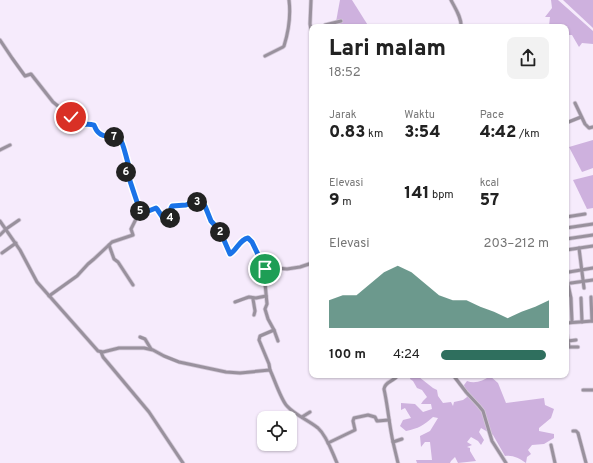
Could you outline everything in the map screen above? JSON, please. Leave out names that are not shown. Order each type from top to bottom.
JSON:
[{"type":"street","points":[[265,56],[284,46],[290,16],[289,0]]},
{"type":"street","points":[[310,0],[311,24]]},
{"type":"street","points":[[451,0],[460,18],[461,24]]},
{"type":"street","points":[[329,24],[341,21]]},
{"type":"street","points":[[0,40],[25,76],[31,74],[53,102],[71,117],[73,125],[94,125],[97,131],[101,134],[105,136],[118,137],[121,140],[128,163],[125,166],[141,214]]},
{"type":"street","points":[[575,103],[587,127],[593,127]]},
{"type":"street","points":[[569,122],[581,117]]},
{"type":"street","points":[[0,150],[10,145]]},
{"type":"street","points":[[49,296],[77,276],[109,244],[133,235],[131,229],[137,217],[141,214],[156,208],[165,221],[175,215],[171,208],[172,206],[186,205],[196,201],[200,205],[204,204],[211,221],[220,231],[230,254],[242,241],[248,238],[252,242],[265,271],[266,311],[278,341]]},
{"type":"street","points":[[569,217],[585,214]]},
{"type":"street","points":[[0,234],[19,220]]},
{"type":"street","points":[[0,221],[23,254],[36,279],[96,349],[101,352],[103,357],[149,412],[183,463]]},
{"type":"street","points":[[569,228],[593,224]]},
{"type":"street","points":[[569,239],[593,235]]},
{"type":"street","points":[[2,253],[16,243]]},
{"type":"street","points":[[109,244],[114,259],[118,262],[133,285]]},
{"type":"street","points":[[569,250],[593,246]]},
{"type":"street","points":[[579,248],[584,288]]},
{"type":"street","points":[[265,271],[277,268],[287,269],[300,267],[309,264]]},
{"type":"street","points":[[569,272],[593,268]]},
{"type":"street","points":[[571,283],[593,280]]},
{"type":"street","points":[[569,289],[572,322],[592,321],[591,297]]},
{"type":"street","points":[[235,302],[249,298],[253,299],[266,296]]},
{"type":"street","points":[[581,298],[582,322]]},
{"type":"street","points":[[253,299],[255,311],[254,315]]},
{"type":"street","points":[[274,330],[259,337],[259,342],[286,405],[318,428],[328,443],[337,463]]},
{"type":"street","points":[[140,337],[145,339],[151,349]]},
{"type":"street","points":[[569,341],[576,340]]},
{"type":"street","points":[[569,347],[578,347]]},
{"type":"street","points":[[101,352],[119,348],[151,349],[179,362],[226,372],[240,373],[270,370]]},
{"type":"street","points":[[396,378],[384,385],[384,389],[398,463]]},
{"type":"street","points":[[455,378],[483,411],[492,441],[506,463]]},
{"type":"street","points":[[583,390],[593,390]]},
{"type":"street","points":[[302,417],[310,412]]},
{"type":"street","points":[[328,443],[355,430],[353,421],[354,418],[368,415],[375,417],[377,421],[389,420]]},
{"type":"street","points":[[573,431],[578,433],[586,463]]},
{"type":"street","points":[[393,442],[402,439]]},
{"type":"street","points":[[551,445],[555,463]]},
{"type":"shaded area","points":[[340,0],[352,0],[367,24],[336,24]]},
{"type":"shaded area","points":[[551,0],[558,0],[593,31],[593,44],[582,43],[579,47],[572,35],[569,35],[569,24],[549,24],[550,17],[545,17],[552,8]]},
{"type":"shaded area","points":[[563,0],[593,0],[593,28]]},
{"type":"shaded area","points":[[593,140],[593,168],[582,172],[569,147]]},
{"type":"shaded area","points":[[593,175],[593,208],[587,209],[573,180]]},
{"type":"shaded area","points":[[420,378],[437,390],[438,396],[443,403],[451,402],[453,406],[454,402],[463,400],[467,397],[464,385],[467,381],[479,382],[487,378],[492,378],[498,383],[506,403],[544,398],[545,405],[554,409],[551,418],[539,428],[539,431],[554,434],[554,438],[544,444],[532,445],[528,450],[531,454],[527,457],[526,463],[516,457],[505,456],[493,435],[481,428],[479,432],[484,440],[481,445],[478,441],[471,437],[467,442],[472,445],[467,447],[470,448],[470,451],[476,461],[458,463],[455,457],[450,463],[417,463],[416,460],[432,460],[430,442],[425,442],[421,447],[420,436],[430,431],[438,418],[433,417],[421,426],[406,431],[400,426],[403,420],[411,418],[405,408],[401,410],[401,403],[415,404],[423,412],[432,409],[431,404],[421,404],[427,397],[410,379]]},
{"type":"route","points":[[71,117],[72,124],[74,125],[94,125],[97,131],[101,134],[105,136],[118,137],[121,140],[128,163],[125,166],[141,214],[156,208],[165,221],[175,215],[171,208],[172,206],[186,205],[196,201],[200,205],[204,204],[211,221],[220,231],[230,254],[242,241],[248,238],[252,242],[265,269]]}]
